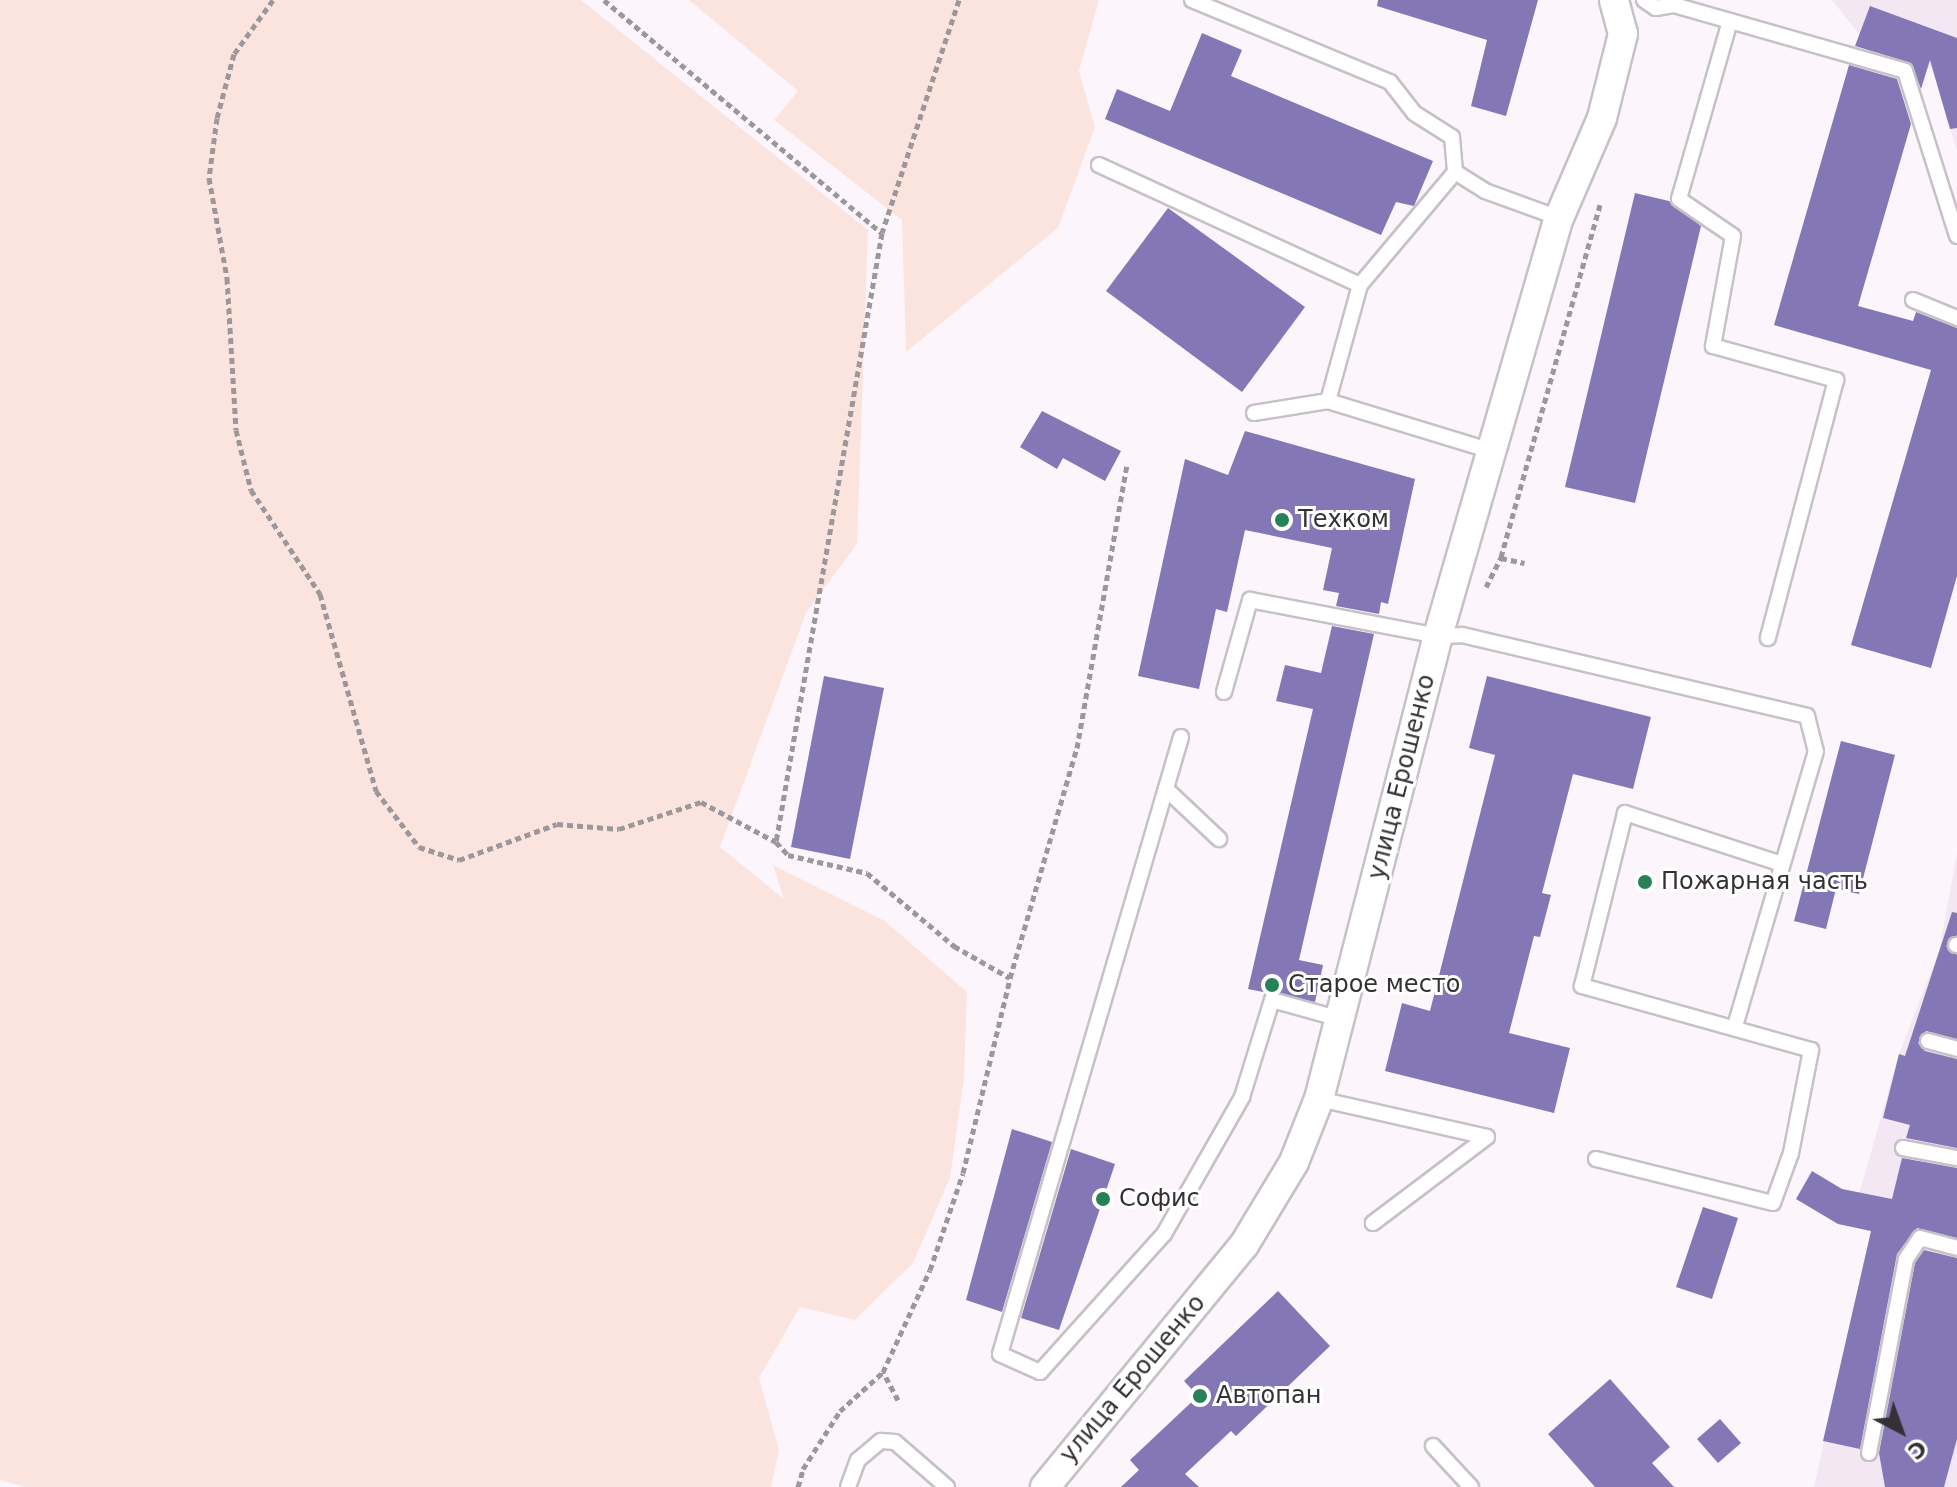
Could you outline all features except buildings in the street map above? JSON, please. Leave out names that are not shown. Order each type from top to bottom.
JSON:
[{"type":"street","name":"улица Ерошенко","points":[[1045,1487],[1244,1245],[1294,1162],[1319,1099],[1438,636],[1559,218],[1602,118],[1623,34],[1614,0]]},
{"type":"lane","points":[[1192,0],[1390,82],[1414,113],[1452,137],[1455,172],[1360,285],[1328,401]]},
{"type":"lane","points":[[1644,0],[1656,8],[1674,5],[1905,71],[1957,236]]},
{"type":"lane","points":[[1730,21],[1679,199],[1733,236],[1713,346],[1836,380],[1768,638]]},
{"type":"lane","points":[[1099,165],[1360,285]]},
{"type":"lane","points":[[1455,172],[1485,191],[1559,218]]},
{"type":"lane","points":[[1913,300],[1957,318]]},
{"type":"lane","points":[[1254,413],[1328,401],[1492,451]]},
{"type":"lane","points":[[1224,692],[1250,600],[1438,636],[1462,635],[1807,716],[1816,751],[1735,1027]]},
{"type":"lane","points":[[1181,737],[1000,1354],[1040,1372],[1164,1234],[1242,1097],[1272,1000],[1340,1019]]},
{"type":"lane","points":[[1166,789],[1219,839]]},
{"type":"lane","points":[[1596,1159],[1773,1203],[1791,1153],[1811,1050],[1582,986],[1625,813],[1782,864]]},
{"type":"lane","points":[[1928,1041],[1957,1049]]},
{"type":"lane","points":[[1319,1099],[1487,1137],[1373,1223]]},
{"type":"lane","points":[[1903,1148],[1957,1158]]},
{"type":"lane","points":[[1869,1453],[1906,1259],[1920,1238],[1957,1248]]},
{"type":"lane","points":[[850,1485],[858,1460],[881,1441],[895,1442],[947,1487]]},
{"type":"lane","points":[[1433,1446],[1471,1487]]},
{"type":"path","points":[[273,0],[234,54],[217,118],[209,178],[227,278],[236,430],[251,490],[320,594],[376,791],[419,847],[459,860],[557,824],[619,829],[701,802],[776,842],[788,855],[867,873],[954,946],[1010,978]]},
{"type":"path","points":[[604,0],[882,233]]},
{"type":"path","points":[[776,842],[882,233],[959,0]]},
{"type":"path","points":[[798,1487],[803,1469],[840,1411],[883,1372],[930,1270],[963,1173],[1010,978],[1077,748],[1127,465]]},
{"type":"path","points":[[1501,557],[1524,563]]},
{"type":"path","points":[[883,1372],[898,1400]]},
{"type":"shaded area","points":[[0,0],[581,0],[868,230],[857,544],[806,613],[720,847],[784,899],[773,865],[885,921],[967,992],[964,1078],[950,1178],[913,1263],[855,1320],[800,1307],[759,1378],[779,1450],[771,1487],[26,1487],[0,1480]]},
{"type":"shaded area","points":[[689,0],[1099,0],[1079,71],[1095,127],[1058,228],[906,352],[902,220],[774,120],[798,91]]},
{"type":"shaded area","points":[[1832,0],[1957,0],[1957,151],[1932,69],[1869,47]]},
{"type":"shaded area","points":[[1957,853],[1957,1487],[1814,1487],[1871,1232],[1850,1226],[1899,1054],[1939,951]]},
{"type":"place","name":"Техком","points":[[1282,520]]},
{"type":"place","name":"Пожарная часть","points":[[1645,882]]},
{"type":"place","name":"Старое место","points":[[1272,985]]},
{"type":"place","name":"Софис","points":[[1103,1199]]},
{"type":"place","name":"Автопан","points":[[1200,1396]]}]
